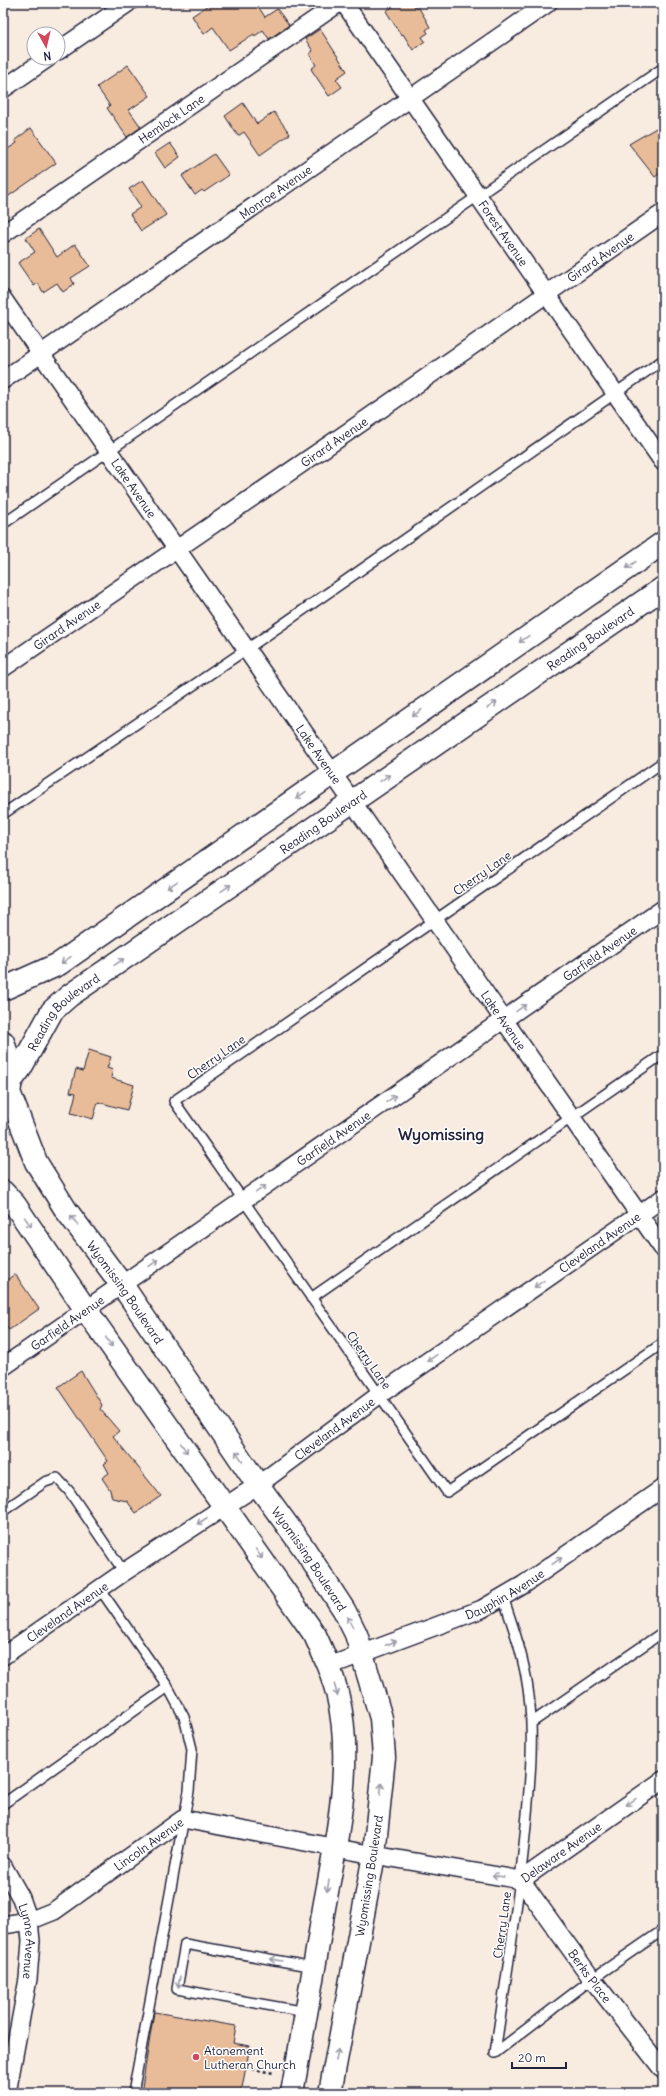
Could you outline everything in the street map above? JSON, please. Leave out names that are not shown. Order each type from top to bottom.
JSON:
[{"type":"main road","points":[[3,989],[60,964],[663,543]]},
{"type":"main road","name":"Reading Boulevard","points":[[8,1093],[52,1011],[69,996],[663,588]]},
{"type":"main road","name":"Wyomissing Boulevard","points":[[3,1042],[10,1058],[8,1093],[36,1162],[66,1210],[122,1285],[303,1548],[344,1610],[356,1634],[381,1718],[384,1757],[374,1856],[330,2093]]},
{"type":"main road","points":[[3,1192],[20,1211],[86,1310],[315,1635],[329,1666],[338,1698],[343,1757],[342,1800],[292,2093]]},
{"type":"street","points":[[66,46],[128,3]]},
{"type":"street","name":"Hemlock Lane","points":[[3,234],[339,3]]},
{"type":"street","name":"Forest Avenue","points":[[344,3],[546,294],[616,392],[663,462]]},
{"type":"street","name":"Monroe Avenue","points":[[3,380],[548,3]]},
{"type":"street","points":[[3,89],[36,66]]},
{"type":"street","name":"Girard Avenue","points":[[3,668],[663,213]]},
{"type":"street","name":"Lake Avenue","points":[[3,299],[176,549],[353,800],[434,920],[663,1249]]},
{"type":"street","name":"Garfield Avenue","points":[[3,1367],[244,1201],[663,908]]},
{"type":"street","name":"Cleveland Avenue","points":[[3,1656],[124,1572],[258,1484],[379,1395],[663,1198]]},
{"type":"street","name":"Dauphin Avenue","points":[[329,1666],[482,1608],[503,1597],[523,1585],[663,1488]]},
{"type":"street","name":"Delaware Avenue","points":[[374,1856],[521,1880],[663,1780]]},
{"type":"street","name":"Lincoln Avenue","points":[[3,1925],[29,1921],[54,1911],[183,1819],[374,1856]]},
{"type":"street","name":"Lynne Avenue","points":[[3,1866],[21,1898],[29,1921],[31,1941],[28,1979],[10,2044],[7,2093]]},
{"type":"street","name":"Berks Place","points":[[521,1880],[592,1978],[663,2070]]},
{"type":"lane","points":[[3,524],[663,68]]},
{"type":"lane","points":[[3,814],[246,649],[663,360]]},
{"type":"lane","name":"Cherry Lane","points":[[663,762],[174,1101],[447,1492],[663,1343]]},
{"type":"lane","points":[[311,1298],[663,1054]]},
{"type":"lane","points":[[3,1511],[45,1482],[57,1478],[69,1491],[124,1572]]},
{"type":"lane","points":[[100,1589],[168,1687],[184,1717],[192,1749],[189,1790],[133,2093]]},
{"type":"lane","name":"Cherry Lane","points":[[503,1597],[520,1648],[525,1671],[531,1723],[532,1758],[521,1880],[495,2053],[592,1978],[663,1930]]},
{"type":"lane","points":[[531,1723],[663,1632]]},
{"type":"lane","points":[[3,1804],[168,1687]]},
{"type":"lane","points":[[306,2012],[177,1989],[186,1944],[314,1967]]},
{"type":"path","points":[[246,2068],[274,2073]]},
{"type":"building","points":[[211,3],[256,3],[265,17],[277,9],[289,25],[269,39],[263,30],[229,50],[213,27],[204,34],[192,16]]},
{"type":"building","points":[[398,3],[412,3],[416,9],[419,8],[430,27],[426,30],[428,33],[422,37],[425,41],[413,50],[403,34],[401,35],[386,11]]},
{"type":"building","points":[[320,29],[347,71],[336,79],[342,87],[329,96],[311,69],[316,65],[309,54],[313,51],[305,39]]},
{"type":"building","points":[[128,65],[150,96],[129,110],[141,127],[127,137],[107,108],[110,106],[97,87]]},
{"type":"building","points":[[243,103],[257,124],[274,112],[290,134],[260,155],[244,132],[238,136],[225,116]]},
{"type":"building","points":[[663,124],[663,171],[655,177],[629,144]]},
{"type":"building","points":[[31,128],[56,163],[3,200],[3,152],[17,143],[15,140]]},
{"type":"building","points":[[170,143],[180,157],[165,168],[155,153]]},
{"type":"building","points":[[214,154],[229,175],[204,192],[202,190],[195,195],[182,176]]},
{"type":"building","points":[[143,180],[166,215],[141,231],[130,214],[141,207],[129,189]]},
{"type":"building","points":[[39,229],[57,257],[75,244],[90,266],[71,278],[74,284],[63,292],[57,283],[43,292],[38,283],[34,286],[18,263],[35,252],[26,238]]},
{"type":"building","points":[[89,1050],[111,1057],[107,1068],[113,1070],[111,1078],[134,1085],[127,1110],[98,1102],[93,1119],[71,1113],[76,1093],[70,1092],[76,1069],[83,1071]]},
{"type":"building","points":[[15,1274],[39,1309],[9,1330],[3,1323],[3,1283]]},
{"type":"building","points":[[81,1371],[102,1405],[100,1409],[119,1431],[113,1436],[161,1496],[136,1513],[127,1501],[112,1498],[110,1490],[102,1478],[109,1473],[104,1464],[108,1461],[58,1387]]},
{"type":"building","name":"Atonement Lutheran Church","points":[[154,2012],[236,2026],[233,2043],[250,2046],[241,2093],[141,2093]]},
{"type":"place","name":"Atonement Lutheran Church","points":[[196,2057]]},
{"type":"district","name":"Wyomissing","points":[[441,1134]]}]
